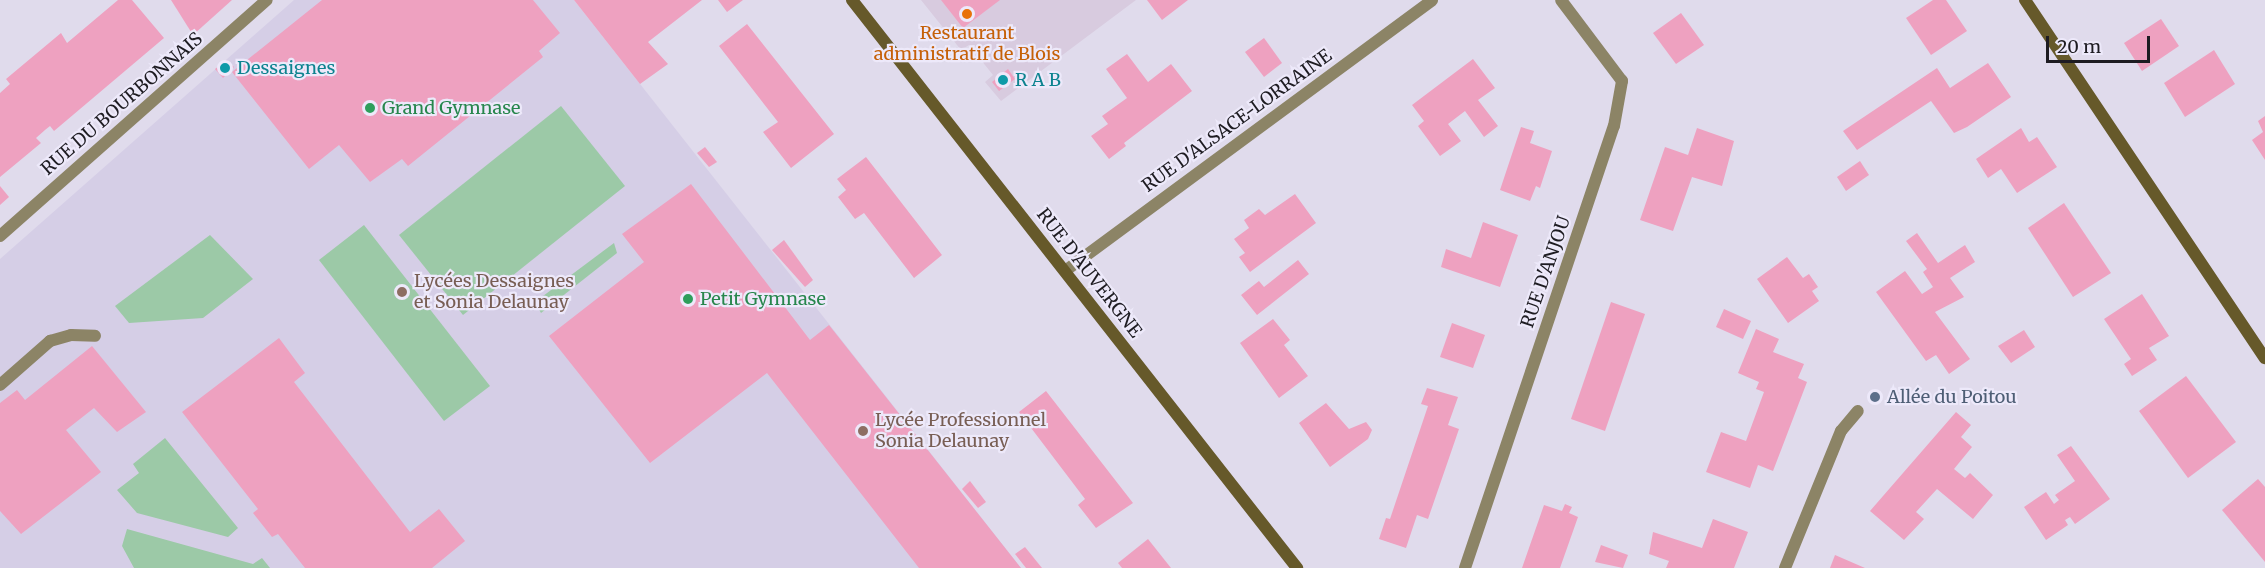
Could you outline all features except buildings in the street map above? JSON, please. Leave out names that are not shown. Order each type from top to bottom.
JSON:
[{"type":"main road","name":"RUE D'AUVERGNE","points":[[852,0],[1297,568]]},
{"type":"main road","points":[[2025,0],[2265,358]]},
{"type":"street","name":"RUE DU BOURBONNAIS","points":[[0,236],[267,0]]},
{"type":"street","name":"RUE D'ALSACE-LORRAINE","points":[[1065,271],[1432,0]]},
{"type":"street","name":"RUE D'ANJOU","points":[[1466,568],[1614,126],[1622,81],[1561,0]]},
{"type":"street","points":[[0,385],[50,341],[71,334],[95,336]]},
{"type":"street","points":[[1785,568],[1841,431],[1858,411]]},
{"type":"shaded area","name":"Lycées Dessaignes et Sonia Delaunay","points":[[294,0],[574,0],[1021,568],[0,568],[0,259]]},
{"type":"shaded area","points":[[921,0],[1136,0],[1001,101],[985,82],[993,75],[969,45],[961,50]]},
{"type":"green space","points":[[561,106],[625,186],[463,315],[399,235]]},
{"type":"green space","points":[[364,225],[490,386],[444,421],[319,260]]},
{"type":"green space","points":[[210,235],[253,279],[203,318],[129,323],[115,306]]},
{"type":"green space","points":[[614,243],[617,253],[541,313],[535,302]]},
{"type":"green space","points":[[165,438],[238,528],[228,537],[137,513],[117,490],[139,473],[133,464]]},
{"type":"green space","points":[[127,529],[253,564],[262,558],[270,568],[134,568],[122,546]]},
{"type":"place","name":"Restaurant administratif de Blois","points":[[967,14]]},
{"type":"place","name":"Dessaignes","points":[[225,68]]},
{"type":"place","name":"R A B","points":[[1003,80]]},
{"type":"place","name":"Grand Gymnase","points":[[370,108]]},
{"type":"place","name":"Lycées Dessaignes et Sonia Delaunay","points":[[402,292]]},
{"type":"place","name":"Petit Gymnase","points":[[688,299]]},
{"type":"place","name":"Allée du Poitou","points":[[1875,397]]},
{"type":"place","name":"Lycée Professionnel Sonia Delaunay","points":[[863,431]]}]
